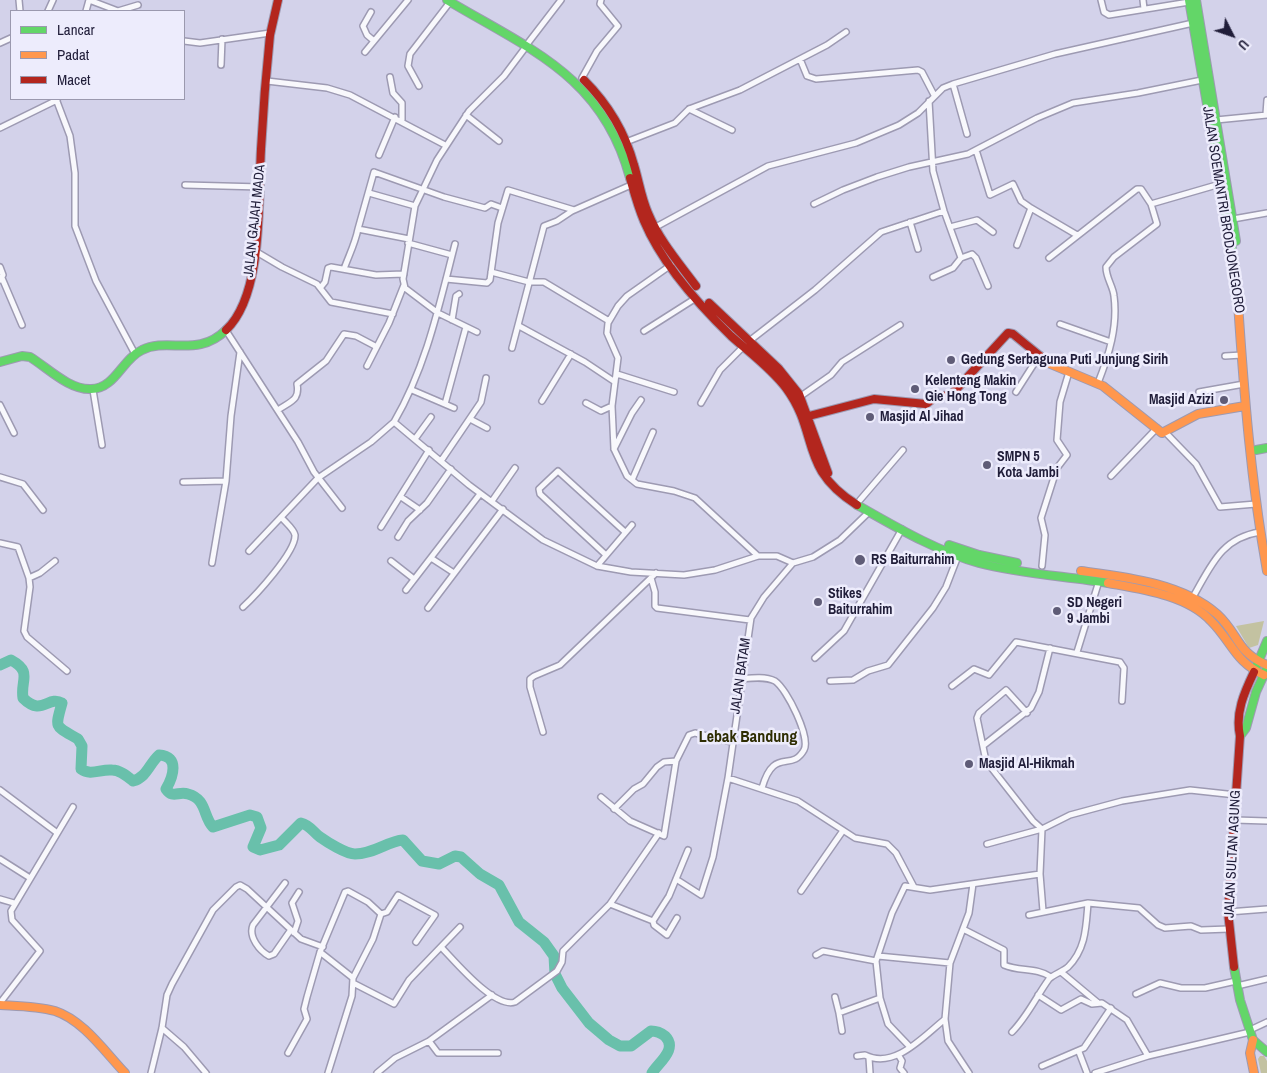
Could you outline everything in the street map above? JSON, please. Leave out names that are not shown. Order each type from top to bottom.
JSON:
[{"type":"main road","name":"JALAN GAJAH MADA","points":[[227,332],[237,319],[246,294],[254,251],[261,187],[271,33],[278,0]]},
{"type":"main road","points":[[458,0],[469,10]]},
{"type":"main road","points":[[449,1],[469,10],[582,78],[608,105],[626,142],[643,201],[655,227],[702,294],[779,380],[795,401],[811,454],[820,472],[836,490],[870,512],[958,556],[1130,579],[1193,597],[1218,616],[1228,627],[1237,644],[1246,654],[1266,669]]},
{"type":"main road","name":"JALAN SOEMANTRI BRODJONEGORO","points":[[1191,1],[1202,80],[1221,170]]},
{"type":"main road","name":"JALAN SOEMANTRI BRODJONEGORO","points":[[1191,1],[1216,120],[1221,170],[1240,297],[1244,384],[1267,542]]},
{"type":"main road","points":[[527,45],[577,83],[602,110],[620,144],[631,185],[647,232],[696,297],[725,331],[746,344],[784,374],[801,396],[809,416],[818,452],[828,473],[836,482],[860,500],[936,540],[993,566],[1099,580],[1186,603],[1203,612],[1222,631],[1230,648],[1241,662],[1254,672]]},
{"type":"main road","points":[[809,416],[874,399],[926,404],[935,397],[951,395],[1008,333],[1013,334],[1048,363],[1098,383],[1156,428],[1166,433],[1198,414],[1248,405],[1246,314],[1233,219],[1223,184]]},
{"type":"main road","points":[[0,362],[22,356],[30,357],[68,381],[84,389],[94,390],[109,382],[135,354],[150,348],[209,342],[227,332]]},
{"type":"main road","points":[[1253,450],[1267,448]]},
{"type":"main road","name":"JALAN SOEMANTRI BRODJONEGORO","points":[[1253,450],[1256,504],[1267,570]]},
{"type":"main road","points":[[1254,672],[1267,642]]},
{"type":"main road","points":[[1254,672],[1266,669]]},
{"type":"main road","name":"JALAN SULTAN AGUNG","points":[[1240,736],[1246,728],[1256,692],[1266,669]]},
{"type":"main road","name":"JALAN SULTAN AGUNG","points":[[1254,672],[1240,707],[1238,727],[1240,736],[1228,912],[1236,984],[1253,1040],[1267,1052]]},
{"type":"main road","points":[[0,1004],[48,1010],[62,1014],[73,1021],[125,1073]]},
{"type":"main road","points":[[1253,1040],[1250,1053],[1254,1073]]},
{"type":"street","points":[[89,0],[115,10]]},
{"type":"street","points":[[365,52],[408,0]]},
{"type":"street","points":[[367,366],[404,285],[404,274],[415,206],[422,188],[445,145],[466,115],[504,76],[561,0]]},
{"type":"street","points":[[582,78],[597,51],[618,26],[600,4],[601,0]]},
{"type":"street","points":[[1101,0],[1104,12],[1109,15],[1191,1]]},
{"type":"street","points":[[1143,0],[1144,9]]},
{"type":"street","points":[[419,86],[408,66],[410,54],[449,1]]},
{"type":"street","points":[[121,10],[138,5]]},
{"type":"street","points":[[371,12],[363,26],[367,35],[374,41]]},
{"type":"street","points":[[647,232],[768,166],[856,142],[900,125],[918,113],[934,95],[953,84],[1055,54],[1193,23]]},
{"type":"street","points":[[626,142],[675,123],[689,109],[740,90],[827,45],[846,32]]},
{"type":"street","points":[[185,41],[200,43],[222,38],[271,33]]},
{"type":"street","points":[[221,64],[222,38]]},
{"type":"street","points":[[800,59],[807,76],[816,79],[918,70],[922,72],[934,95]]},
{"type":"street","points":[[390,77],[393,92],[402,103],[402,120]]},
{"type":"street","points":[[814,204],[828,196],[877,177],[953,158],[976,150],[1049,112],[1073,103],[1138,93],[1202,80]]},
{"type":"street","points":[[267,81],[338,91],[402,120],[445,145]]},
{"type":"street","points":[[953,84],[967,134]]},
{"type":"street","points":[[0,128],[55,100]]},
{"type":"street","points":[[57,100],[70,136],[75,173],[75,226],[96,280],[135,354]]},
{"type":"street","points":[[1216,120],[1266,115],[1267,100]]},
{"type":"street","points":[[929,101],[932,124],[931,162],[944,211],[961,258]]},
{"type":"street","points":[[689,109],[732,130]]},
{"type":"street","points":[[466,115],[499,141]]},
{"type":"street","points":[[379,155],[395,117]]},
{"type":"street","points":[[976,150],[990,195],[1013,184],[1021,201],[1077,235]]},
{"type":"street","points":[[344,269],[350,252],[354,248],[374,172],[444,197],[485,208],[491,204],[502,208]]},
{"type":"street","points":[[1151,204],[1223,184]]},
{"type":"street","points":[[185,185],[261,187]]},
{"type":"street","points":[[512,348],[542,229],[545,225],[557,222],[574,210],[631,185]]},
{"type":"street","points":[[1049,258],[1138,188],[1151,204],[1158,223],[1114,257],[1106,267],[1107,277],[1114,294],[1114,330],[1098,383]]},
{"type":"street","points":[[446,279],[487,283],[491,272],[498,225],[508,190],[574,210]]},
{"type":"street","points":[[368,193],[415,206]]},
{"type":"street","points":[[1017,245],[1031,208]]},
{"type":"street","points":[[701,402],[720,370],[746,344],[815,290],[881,232],[944,211]]},
{"type":"street","points":[[1233,219],[1267,213]]},
{"type":"street","points":[[950,227],[977,220],[993,232]]},
{"type":"street","points":[[910,222],[918,248]]},
{"type":"street","points":[[358,229],[409,241],[452,255]]},
{"type":"street","points":[[249,551],[318,478],[371,442],[394,422],[412,390],[428,349],[454,244]]},
{"type":"street","points":[[254,251],[321,287],[331,302],[392,314]]},
{"type":"street","points":[[933,277],[953,268],[961,258],[968,254],[974,256],[988,286]]},
{"type":"street","points":[[671,265],[627,296],[618,306],[609,322],[607,333],[618,358],[612,406],[614,449],[625,473],[632,480],[646,487],[674,491],[694,498],[758,556]]},
{"type":"street","points":[[0,267],[1,279],[22,325]]},
{"type":"street","points":[[321,287],[329,267],[376,275],[404,274]]},
{"type":"street","points":[[491,272],[529,282],[544,282],[609,322]]},
{"type":"street","points":[[404,285],[408,291],[438,313],[477,332]]},
{"type":"street","points":[[452,320],[456,296],[459,294]]},
{"type":"street","points":[[644,331],[696,297]]},
{"type":"street","points":[[1060,324],[1111,342]]},
{"type":"street","points":[[519,325],[616,378],[674,392]]},
{"type":"street","points":[[801,396],[831,374],[842,362],[900,325]]},
{"type":"street","points":[[445,404],[466,327]]},
{"type":"street","points":[[227,332],[278,410],[318,478],[342,508]]},
{"type":"street","points":[[278,410],[297,396],[299,392],[297,384],[326,361],[344,334],[356,336],[376,346]]},
{"type":"street","points":[[212,562],[226,481],[231,416],[240,352]]},
{"type":"street","points":[[542,401],[571,354]]},
{"type":"street","points":[[1225,356],[1243,355]]},
{"type":"street","points":[[1016,392],[1039,356]]},
{"type":"street","points":[[1042,566],[1045,535],[1042,518],[1057,468],[1067,453],[1058,443],[1060,402],[1069,372]]},
{"type":"street","points":[[441,461],[481,402],[486,378]]},
{"type":"street","points":[[1200,392],[1244,384]]},
{"type":"street","points":[[94,390],[102,445]]},
{"type":"street","points":[[412,390],[454,408]]},
{"type":"street","points":[[614,449],[632,413],[641,400]]},
{"type":"street","points":[[586,403],[600,411],[612,406]]},
{"type":"street","points":[[0,404],[14,433]]},
{"type":"street","points":[[415,439],[430,417]]},
{"type":"street","points":[[470,419],[487,428]]},
{"type":"street","points":[[394,422],[480,494],[543,540],[598,566],[631,572],[684,574],[715,570],[758,556],[777,556],[793,563],[813,557],[840,540],[870,512]]},
{"type":"street","points":[[1111,476],[1156,428]]},
{"type":"street","points":[[632,480],[653,432]]},
{"type":"street","points":[[1166,433],[1199,469],[1215,502],[1220,507],[1256,504]]},
{"type":"street","points":[[381,527],[428,450]]},
{"type":"street","points":[[860,500],[903,450]]},
{"type":"street","points":[[492,501],[515,468]]},
{"type":"street","points":[[398,537],[408,521],[420,510],[451,470]]},
{"type":"street","points":[[606,554],[540,494],[539,489],[558,471],[625,532]]},
{"type":"street","points":[[0,477],[23,484],[43,510]]},
{"type":"street","points":[[183,482],[226,481]]},
{"type":"street","points":[[406,590],[480,494]]},
{"type":"street","points":[[401,497],[420,510]]},
{"type":"street","points":[[428,608],[503,509]]},
{"type":"street","points":[[243,607],[272,574],[289,551],[295,538],[294,532],[281,517]]},
{"type":"street","points":[[598,566],[606,554],[632,525]]},
{"type":"street","points":[[815,658],[844,631],[902,529]]},
{"type":"street","points":[[1193,597],[1218,557],[1230,542],[1244,534],[1260,532]]},
{"type":"street","points":[[0,543],[18,547],[29,578],[30,587],[24,626],[27,637],[68,672]]},
{"type":"street","points":[[830,681],[853,680],[868,671],[888,665],[933,608],[946,587],[958,556]]},
{"type":"street","points":[[431,558],[454,573]]},
{"type":"street","points":[[29,578],[40,573],[55,561]]},
{"type":"street","points":[[391,561],[414,579]]},
{"type":"street","name":"JALAN BATAM","points":[[676,879],[701,895],[712,857],[728,778],[740,679],[750,620],[764,597],[793,563]]},
{"type":"street","points":[[544,732],[530,687],[530,679],[560,665],[656,573]]},
{"type":"street","points":[[651,578],[655,592],[655,606],[657,608],[750,620]]},
{"type":"street","points":[[1077,652],[1099,580]]},
{"type":"street","points":[[952,686],[974,669],[989,675],[1013,643],[1077,652],[1120,662],[1124,668],[1122,701]]},
{"type":"street","points":[[984,745],[1027,713],[1036,700],[1050,648]]},
{"type":"street","points":[[740,679],[769,679],[781,686],[790,699],[807,742],[804,751],[794,760],[776,763],[771,767],[762,788]]},
{"type":"street","points":[[1027,713],[1006,690],[977,716],[986,761],[1032,821],[1042,829]]},
{"type":"street","points":[[601,797],[630,821],[664,836],[676,761],[691,733],[732,742]]},
{"type":"street","points":[[614,809],[644,782],[657,767],[664,762],[676,761]]},
{"type":"street","points":[[728,778],[798,801],[842,832],[859,840],[887,844],[900,859],[914,888]]},
{"type":"street","points":[[0,790],[56,832]]},
{"type":"street","points":[[987,844],[1042,829],[1070,815],[1139,798],[1190,790],[1236,795]]},
{"type":"street","points":[[0,1004],[40,950],[12,920],[14,903],[72,807]]},
{"type":"street","points":[[1234,820],[1267,821]]},
{"type":"street","points":[[1042,829],[1040,874],[1043,911]]},
{"type":"street","points":[[801,891],[842,832]]},
{"type":"street","points":[[441,947],[467,975],[492,995],[510,1004],[557,971],[562,962],[563,951],[610,904],[659,833]]},
{"type":"street","points":[[653,921],[669,896],[688,850]]},
{"type":"street","points":[[0,859],[30,878]]},
{"type":"street","points":[[910,1047],[888,1024],[880,998],[877,958],[892,913],[904,887],[925,891],[1040,874]]},
{"type":"street","points":[[285,883],[251,928],[258,947],[268,956],[272,956],[292,932],[298,921],[292,902],[299,892]]},
{"type":"street","points":[[969,1073],[948,1041],[945,1019],[950,963],[969,913],[973,884]]},
{"type":"street","points":[[152,1073],[166,1000],[172,984],[212,910],[240,885],[292,932],[301,939],[322,949],[353,981],[394,1004],[409,980],[460,927]]},
{"type":"street","points":[[288,1053],[307,1019],[304,1007],[322,949],[346,891],[368,902],[381,914]]},
{"type":"street","points":[[381,914],[387,912],[398,895],[434,914],[435,917],[416,942]]},
{"type":"street","points":[[0,899],[14,903]]},
{"type":"street","points":[[1012,1032],[1024,1018],[1051,977],[1061,972],[1076,959],[1081,950],[1085,934],[1088,903]]},
{"type":"street","points":[[1029,914],[1088,903],[1139,908],[1158,925],[1165,928],[1191,926],[1201,930],[1230,929]]},
{"type":"street","points":[[610,904],[653,921],[654,925],[667,935],[676,918]]},
{"type":"street","points":[[1228,912],[1267,909]]},
{"type":"street","points":[[328,1073],[353,981],[373,939],[381,914]]},
{"type":"street","points":[[963,929],[1004,950],[1004,965],[1037,970],[1051,977]]},
{"type":"street","points":[[816,955],[823,951],[877,958],[950,963]]},
{"type":"street","points":[[1061,972],[1097,1002],[1111,1008],[1127,1020],[1148,1056]]},
{"type":"street","points":[[1136,994],[1160,983],[1181,988],[1204,988],[1267,979]]},
{"type":"street","points":[[377,1073],[395,1058],[429,1041],[492,995]]},
{"type":"street","points":[[1038,995],[1061,1010],[1080,999],[1092,1004],[1097,1002]]},
{"type":"street","points":[[834,997],[842,1031]]},
{"type":"street","points":[[838,1013],[880,998]]},
{"type":"street","points":[[1042,1066],[1078,1052],[1088,1043],[1111,1008]]},
{"type":"street","points":[[857,1056],[866,1055],[870,1058],[899,1056],[945,1019]]},
{"type":"street","points":[[1095,1073],[1148,1056],[1250,1031],[1267,1022]]},
{"type":"street","points":[[162,1028],[184,1047],[206,1073]]},
{"type":"street","points":[[429,1041],[438,1053],[498,1053]]},
{"type":"street","points":[[1078,1052],[1087,1073]]},
{"type":"street","points":[[899,1056],[902,1061],[900,1068],[904,1073]]},
{"type":"street","points":[[870,1058],[870,1073]]},
{"type":"green space","points":[[1264,621],[1258,645],[1249,648],[1236,626]]},
{"type":"green space","points":[[1260,1056],[1264,1056],[1267,1061],[1267,1073],[1261,1073],[1258,1059]]},
{"type":"waterway","points":[[0,665],[11,660],[22,668],[24,673],[23,698],[30,703],[35,706],[57,701],[62,703],[58,726],[78,739],[82,746],[81,769],[88,772],[115,770],[133,781],[142,777],[159,755],[166,756],[170,759],[173,768],[171,779],[166,789],[171,794],[188,794],[199,800],[213,827],[250,815],[257,817],[261,828],[253,847],[260,850],[279,845],[301,823],[307,825],[332,845],[355,854],[368,852],[403,840],[422,861],[439,864],[455,856],[461,857],[480,874],[499,885],[519,922],[544,942],[554,956],[555,974],[562,988],[589,1023],[609,1040],[620,1046],[631,1046],[651,1031],[665,1036],[668,1041],[668,1051],[652,1073]]},
{"type":"traffic: fast","points":[[447,0],[534,51],[559,69],[582,90],[602,114],[618,143],[630,178]]},
{"type":"traffic: fast","points":[[1189,0],[1236,272],[1238,303]]},
{"type":"traffic: fast","points":[[1196,0],[1236,241]]},
{"type":"traffic: fast","points":[[0,362],[22,356],[30,357],[59,378],[75,386],[91,389],[99,388],[112,379],[135,354],[142,350],[162,345],[183,346],[205,343],[226,330]]},
{"type":"traffic: fast","points":[[1256,450],[1267,448]]},
{"type":"traffic: fast","points":[[857,505],[932,545],[979,563],[1026,572],[1108,583]]},
{"type":"traffic: fast","points":[[949,545],[979,555],[1017,563]]},
{"type":"traffic: fast","points":[[1256,667],[1267,641]]},
{"type":"traffic: fast","points":[[1240,736],[1246,728],[1256,692],[1266,670]]},
{"type":"traffic: fast","points":[[1234,967],[1240,1000],[1253,1040],[1267,1052]]},
{"type":"traffic: slow","points":[[1238,303],[1249,437],[1267,571]]},
{"type":"traffic: slow","points":[[1040,356],[1048,363],[1103,386],[1162,433],[1198,414],[1245,406]]},
{"type":"traffic: slow","points":[[1081,571],[1153,583],[1170,588],[1203,603],[1224,621],[1249,654],[1267,665]]},
{"type":"traffic: slow","points":[[1108,583],[1163,594],[1201,612],[1218,629],[1240,658],[1254,670],[1264,675]]},
{"type":"traffic: slow","points":[[0,1005],[28,1006],[55,1011],[65,1015],[84,1029],[125,1073]]},
{"type":"traffic: slow","points":[[1253,1040],[1250,1053],[1254,1073]]},
{"type":"traffic: jam","points":[[226,330],[238,314],[247,294],[257,245],[267,64],[270,35],[278,0]]},
{"type":"traffic: jam","points":[[584,80],[601,99],[621,130],[636,171],[648,213],[658,233],[696,286]]},
{"type":"traffic: jam","points":[[630,178],[644,221],[671,268],[719,324],[767,367],[786,388],[803,420],[812,450],[826,478],[838,491],[857,505]]},
{"type":"traffic: jam","points":[[709,303],[779,369],[799,394],[828,473]]},
{"type":"traffic: jam","points":[[809,416],[874,399],[926,404],[935,397],[951,395],[1008,333],[1013,334],[1040,356]]},
{"type":"traffic: jam","points":[[1234,967],[1228,912],[1240,736],[1239,719],[1244,695],[1254,672]]},
{"type":"place","name":"Gedung Serbaguna Puti Junjung Sirih","points":[[951,360]]},
{"type":"place","name":"Kelenteng Makin Gie Hong Tong","points":[[915,389]]},
{"type":"place","name":"Masjid Azizi","points":[[1224,400]]},
{"type":"place","name":"Masjid Al Jihad","points":[[870,417]]},
{"type":"place","name":"SMPN 5 Kota Jambi","points":[[987,465]]},
{"type":"place","name":"RS Baiturrahim","points":[[860,560]]},
{"type":"place","name":"Stikes Baiturrahim","points":[[818,602]]},
{"type":"place","name":"SD Negeri 9 Jambi","points":[[1057,611]]},
{"type":"place","name":"Masjid Al-Hikmah","points":[[969,764]]},
{"type":"district","name":"Lebak Bandung","points":[[748,738]]}]
